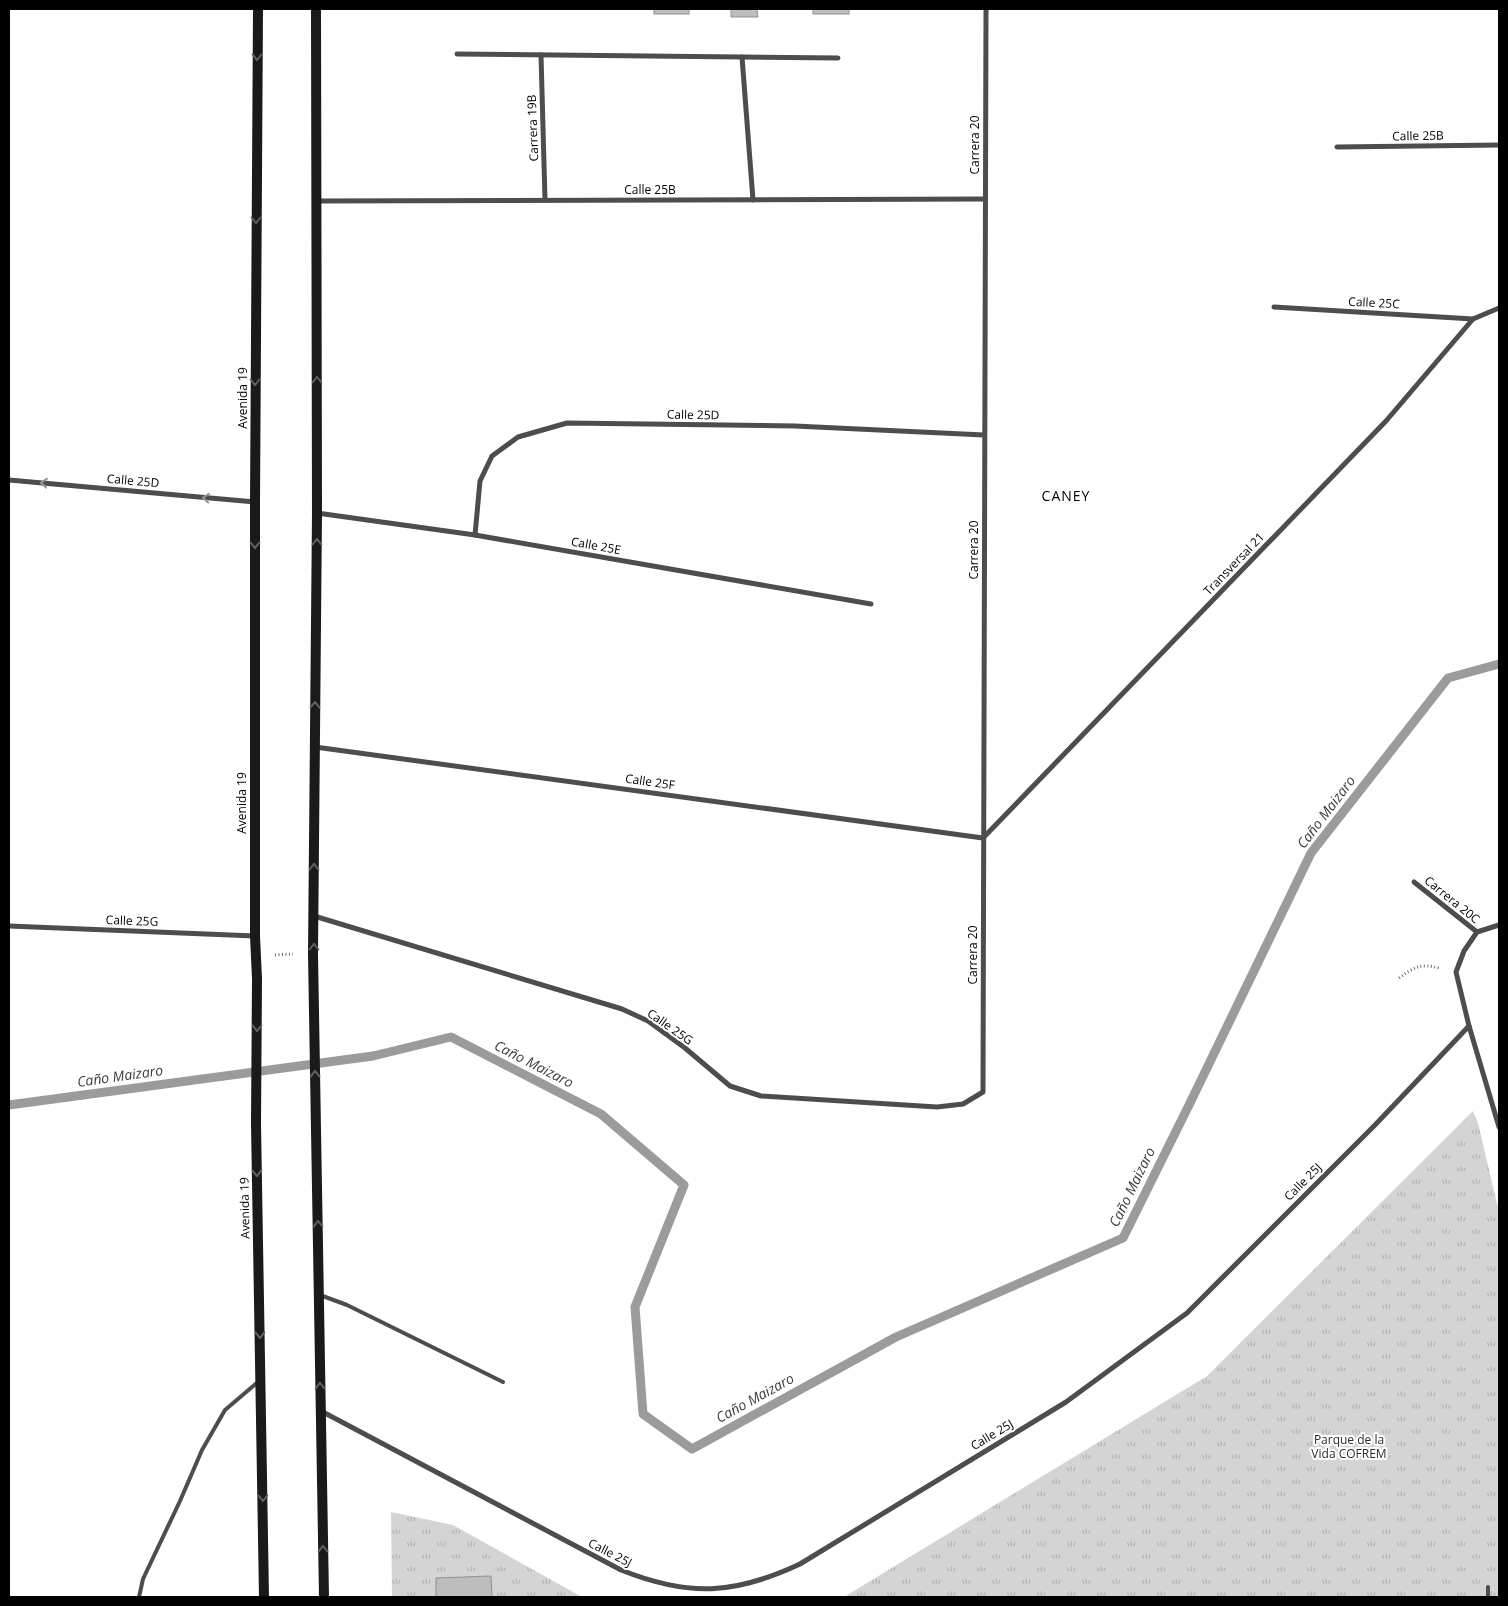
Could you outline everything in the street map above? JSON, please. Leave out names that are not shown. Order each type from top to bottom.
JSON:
[{"type":"main road","name":"Avenida 19","points":[[258,9],[255,936],[257,956],[256,1124],[264,1597]]},
{"type":"main road","points":[[316,9],[317,513],[314,978],[324,1597]]},
{"type":"street","name":"Carrera 20","points":[[983,1092],[986,9]]},
{"type":"street","points":[[457,54],[838,58]]},
{"type":"street","name":"Carrera 19B","points":[[541,55],[544,200]]},
{"type":"street","points":[[742,57],[753,200]]},
{"type":"street","name":"Calle 25B","points":[[1337,147],[1499,145]]},
{"type":"street","name":"Calle 25B","points":[[316,201],[985,199]]},
{"type":"street","name":"Calle 25C","points":[[1274,307],[1473,319]]},
{"type":"street","name":"Transversal 21","points":[[984,838],[1386,421],[1473,319],[1499,308]]},
{"type":"street","name":"Calle 25D","points":[[475,535],[480,481],[492,456],[518,437],[567,423],[795,426],[984,435]]},
{"type":"street","name":"Calle 25D","points":[[9,480],[255,502]]},
{"type":"street","name":"Calle 25E","points":[[317,513],[475,535],[871,604]]},
{"type":"street","name":"Calle 25F","points":[[314,747],[984,838]]},
{"type":"street","name":"Carrera 20C","points":[[1414,882],[1476,932]]},
{"type":"street","name":"Calle 25G","points":[[314,916],[622,1009],[648,1021],[685,1048],[730,1086],[761,1096],[936,1107],[963,1104],[983,1092]]},
{"type":"street","points":[[1499,925],[1476,932],[1464,951],[1456,972],[1469,1026],[1499,1127]]},
{"type":"street","name":"Calle 25G","points":[[9,926],[255,936]]},
{"type":"street","name":"Calle 25J","points":[[321,1411],[621,1570],[645,1580],[696,1590],[748,1584],[773,1577],[800,1564],[1066,1402],[1187,1313],[1375,1124],[1469,1026]]},
{"type":"lane","points":[[319,1294],[347,1305],[503,1382]]},
{"type":"lane","points":[[139,1597],[144,1579],[206,1442],[224,1410],[260,1381]]},
{"type":"lane","points":[[1488,1587],[1488,1597]]},
{"type":"path","points":[[257,956],[314,954]]},
{"type":"path","points":[[1399,978],[1422,965],[1456,972]]},
{"type":"green space","name":"Parque de la Vida COFREM","points":[[1473,1111],[1478,1123],[1499,1212],[1499,1597],[844,1597],[1207,1376]]},
{"type":"green space","points":[[391,1512],[453,1525],[582,1597],[392,1597]]},
{"type":"building","points":[[654,9],[689,9],[689,14],[654,14]]},
{"type":"building","points":[[731,9],[757,9],[758,17],[731,17]]},
{"type":"building","points":[[813,9],[849,9],[849,14],[813,14]]},
{"type":"building","points":[[491,1576],[492,1597],[436,1597],[436,1578]]},
{"type":"waterway","name":"Caño Maizaro","points":[[9,1105],[373,1056],[451,1037],[601,1114],[684,1185],[635,1307],[643,1414],[692,1449],[896,1337],[1123,1238],[1311,853],[1448,678],[1499,664]]},
{"type":"district","name":"CANEY","points":[[1066,496]]}]
